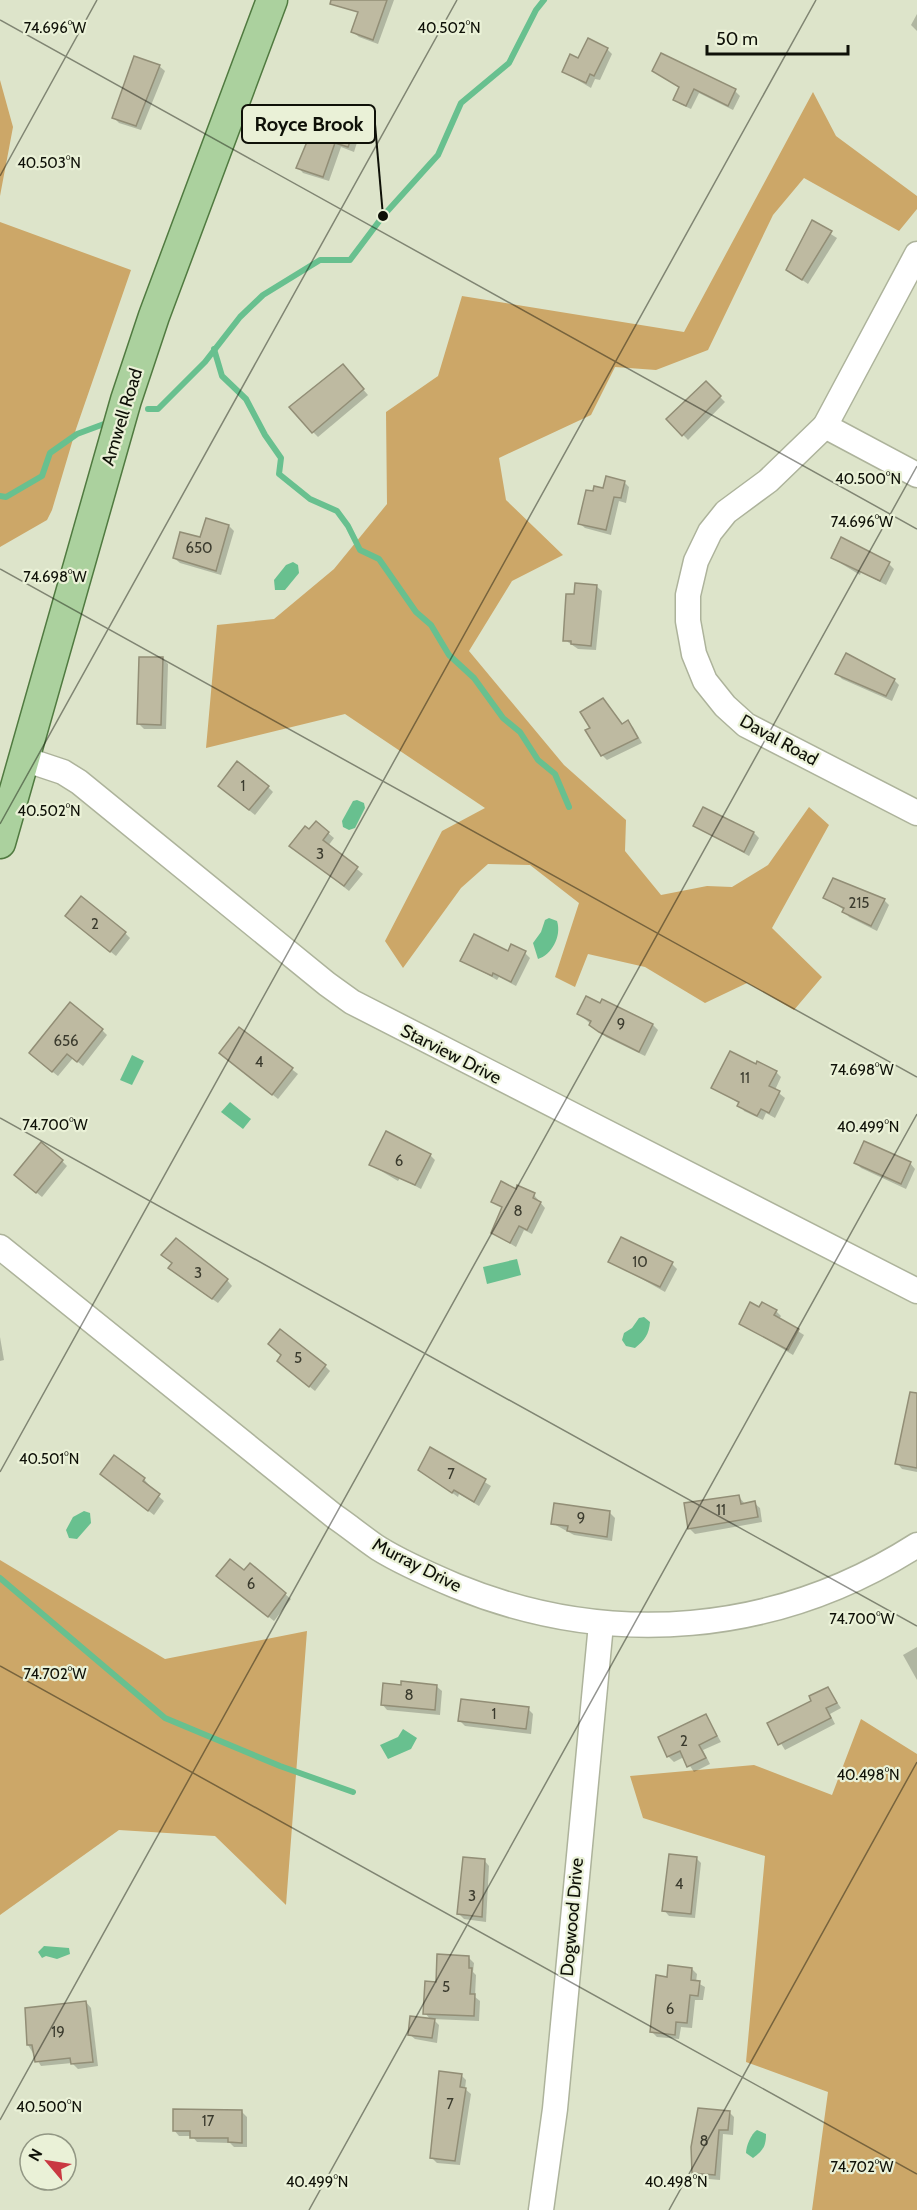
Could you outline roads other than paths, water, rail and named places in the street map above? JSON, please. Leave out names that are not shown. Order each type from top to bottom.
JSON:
[{"type":"main road","name":"Amwell Road","points":[[0,843],[126,400],[154,316],[272,0]]},
{"type":"street","name":"Daval Road","points":[[917,254],[825,426],[768,482],[726,512],[710,532],[696,561],[688,595],[688,621],[694,654],[705,681],[725,706],[746,725],[917,813]]},
{"type":"street","points":[[825,426],[917,475]]},
{"type":"street","name":"Starview Drive","points":[[24,759],[63,772],[79,782],[352,1002],[917,1291]]},
{"type":"street","name":"Murray Drive","points":[[0,1247],[334,1516],[379,1548],[478,1595],[515,1607],[601,1624],[709,1621],[796,1603],[845,1585],[917,1545]]},
{"type":"street","name":"Dogwood Drive","points":[[541,2210],[555,2109],[601,1624]]},
{"type":"waterway","points":[[148,409],[158,409],[205,362],[240,317],[263,295],[320,260],[350,260],[383,216],[438,155],[461,103],[509,63],[536,10],[544,0]]},
{"type":"waterway","points":[[214,349],[222,376],[246,399],[265,435],[281,458],[279,474],[310,499],[337,511],[348,526],[360,550],[379,559],[416,612],[431,625],[449,655],[474,678],[503,718],[520,732],[538,760],[555,774],[569,807]]},
{"type":"waterway","points":[[0,496],[6,497],[42,476],[50,453],[77,434],[104,424]]},
{"type":"waterway","points":[[0,1578],[165,1718],[280,1766],[353,1792]]},
{"type":"place","name":"Royce Brook","points":[[383,216]]}]
